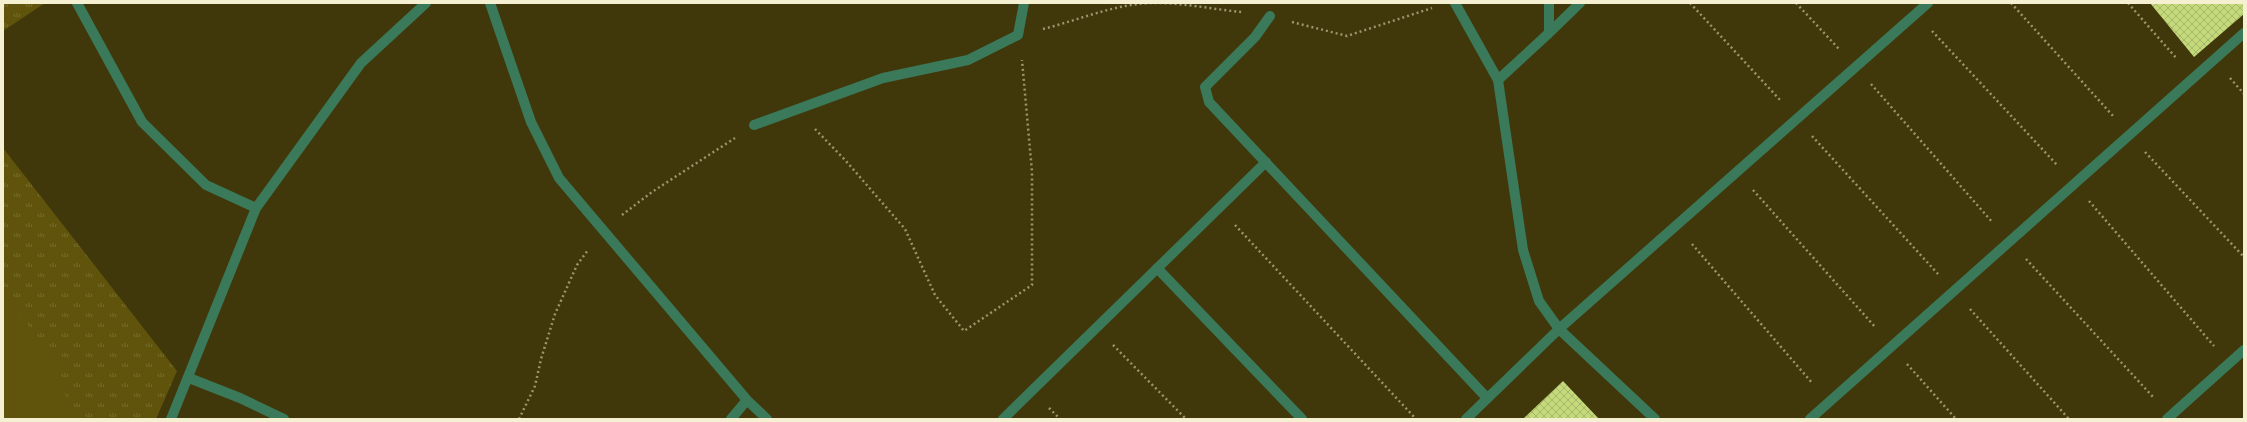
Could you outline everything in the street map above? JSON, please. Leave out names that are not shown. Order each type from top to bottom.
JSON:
[{"type":"street","points":[[77,3],[142,122],[206,185],[256,208]]},
{"type":"street","points":[[171,419],[189,378],[256,208],[362,63],[426,3]]},
{"type":"street","points":[[490,3],[531,122],[560,178],[748,400],[767,419]]},
{"type":"street","points":[[754,125],[883,78],[930,70],[968,60],[1018,35],[1024,3]]},
{"type":"street","points":[[1455,3],[1498,80],[1523,250],[1539,301],[1560,329],[1655,419]]},
{"type":"street","points":[[1549,3],[1549,33]]},
{"type":"street","points":[[1498,80],[1580,3]]},
{"type":"street","points":[[1466,419],[1560,329],[1928,3]]},
{"type":"street","points":[[1270,16],[1255,37],[1205,87],[1209,102],[1487,398]]},
{"type":"street","points":[[1810,419],[2244,33]]},
{"type":"street","points":[[1003,419],[1266,162]]},
{"type":"street","points":[[1157,268],[1302,419]]},
{"type":"street","points":[[2169,417],[2244,350]]},
{"type":"street","points":[[189,378],[240,398],[284,419]]},
{"type":"street","points":[[731,419],[748,400]]},
{"type":"path","points":[[1690,3],[2069,419]]},
{"type":"path","points":[[1796,3],[2169,417]]},
{"type":"path","points":[[2011,3],[2129,135],[2244,257]]},
{"type":"path","points":[[2128,3],[2193,78]]},
{"type":"path","points":[[798,109],[846,160],[905,229],[935,295],[964,331],[1032,285],[1032,172],[1024,76],[1018,35],[1053,27],[1095,12],[1139,4],[1176,4],[1270,16],[1347,36],[1439,5]]},
{"type":"path","points":[[1915,14],[2074,184],[2228,364]]},
{"type":"path","points":[[519,419],[535,386],[541,359],[555,314],[577,265],[604,229],[652,192],[754,125]]},
{"type":"path","points":[[1737,172],[1956,419]]},
{"type":"path","points":[[1219,207],[1416,419]]},
{"type":"path","points":[[1676,226],[1829,402]]},
{"type":"path","points":[[1096,328],[1186,419]]},
{"type":"green space","points":[[3,3],[45,3],[3,31]]},
{"type":"green space","points":[[3,148],[177,371],[156,419],[3,419]]},
{"type":"green space","points":[[3,296],[9,300],[58,366],[70,413],[67,419],[3,419]]},
{"type":"building","points":[[2150,3],[2244,3],[2244,14],[2194,57]]},
{"type":"building","points":[[1563,381],[1599,419],[1523,419]]}]
